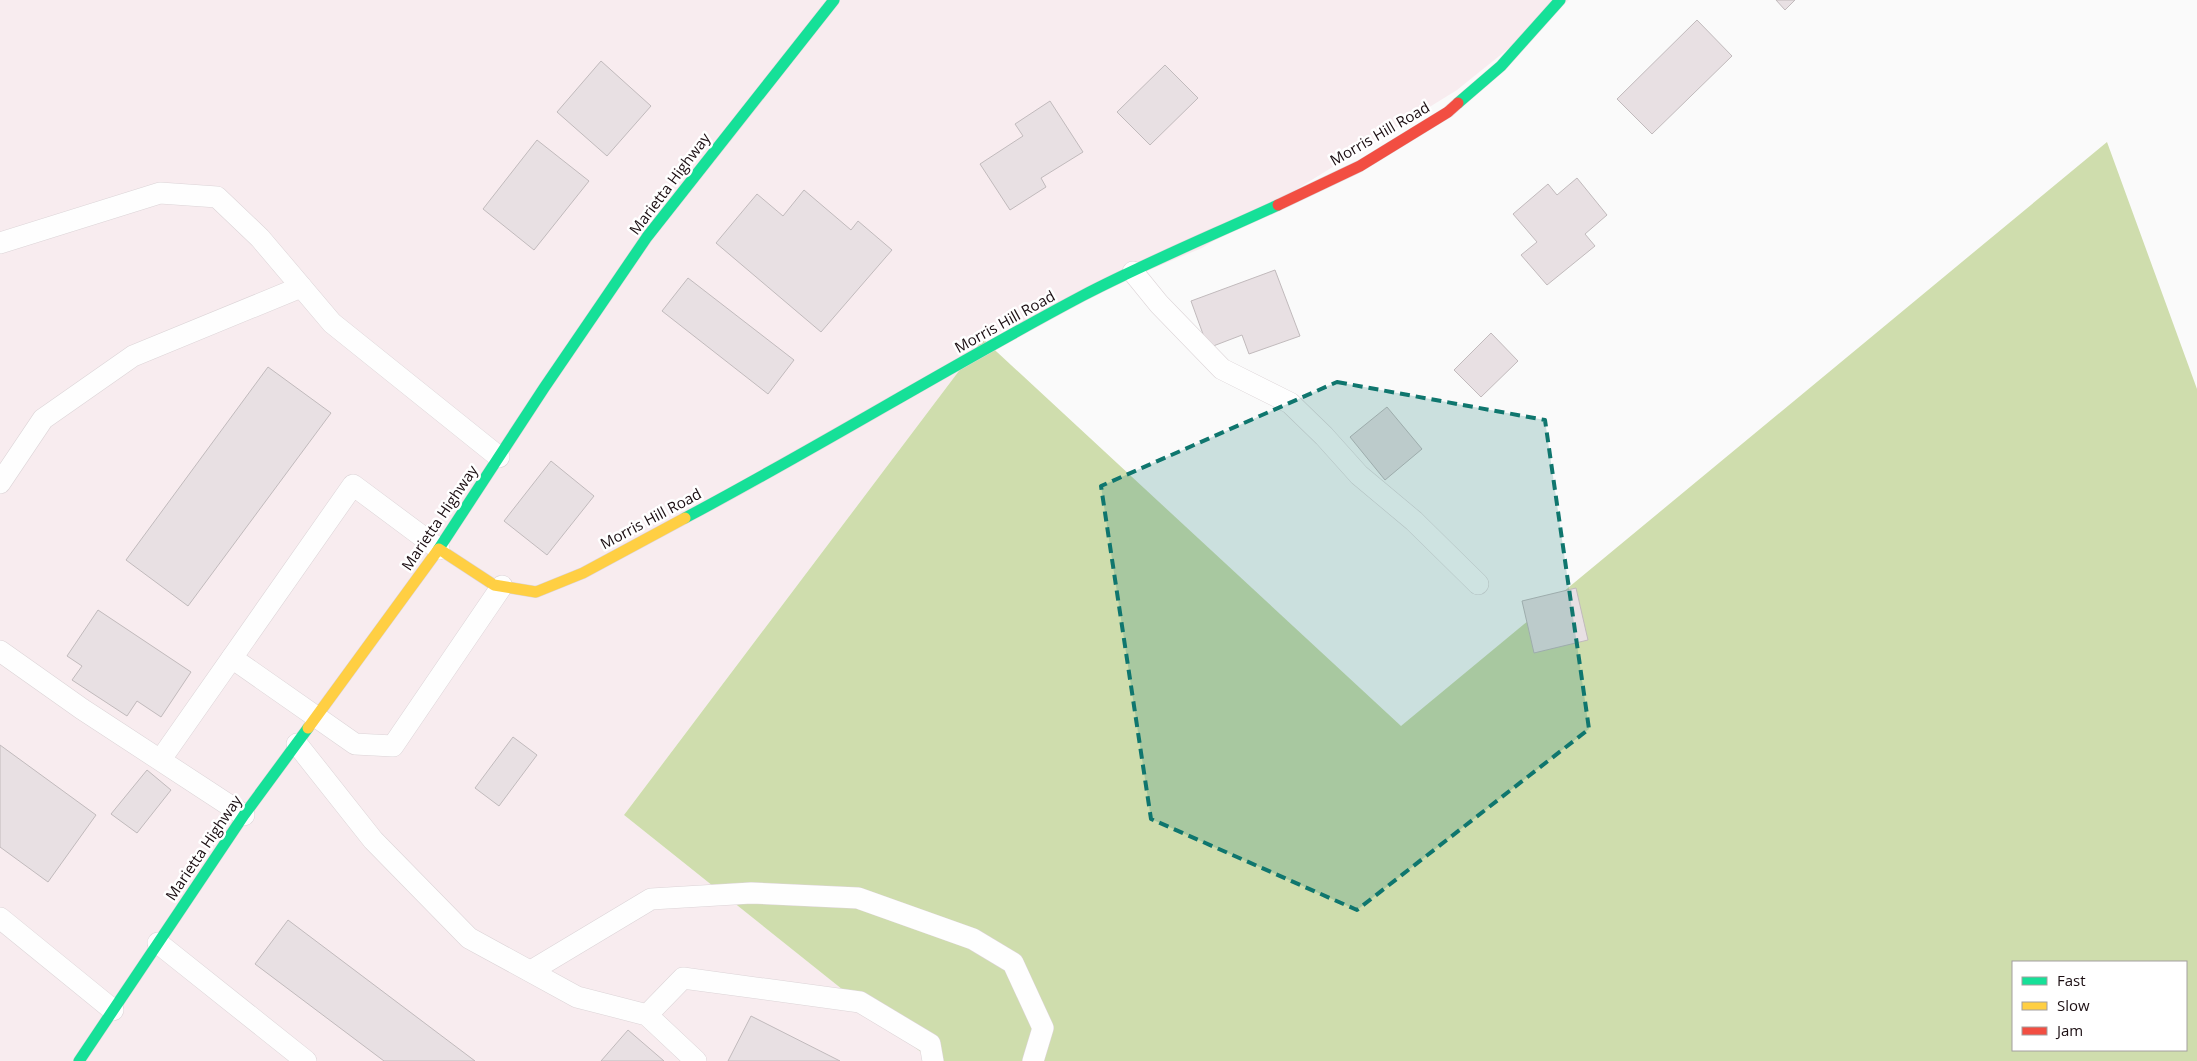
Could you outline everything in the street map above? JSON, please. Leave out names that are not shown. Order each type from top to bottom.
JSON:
[{"type":"main road","name":"Marietta Highway","points":[[79,1061],[244,815],[439,549],[647,237],[750,104],[834,0]]},
{"type":"main road","name":"Morris Hill Road","points":[[439,549],[494,585],[536,592],[583,573],[790,462],[940,374],[1084,295],[1360,166],[1448,112],[1500,66],[1560,0]]},
{"type":"lane","points":[[0,243],[160,193],[217,197],[260,238],[332,323],[499,457]]},
{"type":"lane","points":[[1133,272],[1159,304],[1222,370],[1290,404],[1324,436],[1359,475],[1414,521],[1478,584]]},
{"type":"lane","points":[[0,483],[43,419],[133,356],[301,287]]},
{"type":"lane","points":[[161,759],[353,485],[439,549]]},
{"type":"lane","points":[[232,658],[315,718],[355,744],[393,746],[502,586]]},
{"type":"lane","points":[[0,651],[82,709],[244,815]]},
{"type":"lane","points":[[297,744],[373,840],[469,938],[577,997],[647,1015],[696,1061]]},
{"type":"lane","points":[[532,971],[651,898],[751,893],[858,898],[973,939],[1013,963],[1042,1028],[1033,1061]]},
{"type":"lane","points":[[0,918],[113,1010]]},
{"type":"lane","points":[[158,943],[306,1061]]},
{"type":"lane","points":[[647,1015],[683,978],[860,1002],[930,1044],[933,1061]]},
{"type":"highlighted area","points":[[1337,382],[1545,420],[1589,729],[1357,910],[1151,819],[1101,486]]},
{"type":"shaded area","points":[[0,0],[1569,0],[1457,90],[1202,248],[983,339],[624,815],[932,1061],[0,1061]]},
{"type":"green space","points":[[2107,142],[2197,389],[2197,1061],[932,1061],[624,815],[983,339],[1401,726]]},
{"type":"building","points":[[1776,0],[1795,0],[1785,10]]},
{"type":"building","points":[[1697,20],[1732,56],[1652,134],[1617,99]]},
{"type":"building","points":[[601,61],[651,106],[607,156],[557,112]]},
{"type":"building","points":[[1165,65],[1198,98],[1150,145],[1117,112]]},
{"type":"building","points":[[1050,101],[1083,152],[1041,178],[1046,187],[1010,210],[980,164],[1023,136],[1015,124]]},
{"type":"building","points":[[537,140],[589,181],[534,250],[483,209]]},
{"type":"building","points":[[1577,178],[1607,215],[1585,234],[1595,246],[1547,285],[1521,255],[1537,242],[1513,214],[1548,184],[1557,195]]},
{"type":"building","points":[[804,190],[851,230],[858,221],[892,250],[821,332],[716,243],[757,194],[783,216]]},
{"type":"building","points":[[1275,270],[1300,336],[1249,354],[1242,335],[1208,348],[1191,301]]},
{"type":"building","points":[[688,278],[794,360],[768,394],[662,311]]},
{"type":"building","points":[[1491,333],[1518,361],[1481,397],[1454,370]]},
{"type":"building","points":[[268,367],[331,413],[188,606],[126,560]]},
{"type":"building","points":[[1387,407],[1422,449],[1385,480],[1350,437]]},
{"type":"building","points":[[551,461],[594,496],[547,555],[504,521]]},
{"type":"building","points":[[1576,588],[1588,640],[1534,653],[1522,601]]},
{"type":"building","points":[[98,610],[191,672],[161,717],[137,701],[127,716],[72,680],[82,666],[67,656]]},
{"type":"building","points":[[513,737],[537,755],[499,806],[475,788]]},
{"type":"building","points":[[0,745],[96,815],[48,882],[0,847]]},
{"type":"building","points":[[147,770],[171,790],[137,833],[111,814]]},
{"type":"building","points":[[288,920],[475,1061],[384,1061],[255,964]]},
{"type":"building","points":[[751,1016],[840,1061],[728,1061]]},
{"type":"building","points":[[628,1030],[664,1061],[601,1061]]},
{"type":"traffic: fast","points":[[438,550],[544,388],[647,237],[834,0]]},
{"type":"traffic: fast","points":[[1458,103],[1501,66],[1560,0]]},
{"type":"traffic: fast","points":[[685,518],[1082,296],[1278,205]]},
{"type":"traffic: fast","points":[[79,1061],[244,815],[308,728]]},
{"type":"traffic: slow","points":[[439,549],[494,585],[536,592],[583,573],[685,518]]},
{"type":"traffic: slow","points":[[308,728],[438,550]]},
{"type":"traffic: jam","points":[[1278,205],[1360,166],[1448,112],[1458,103]]}]
